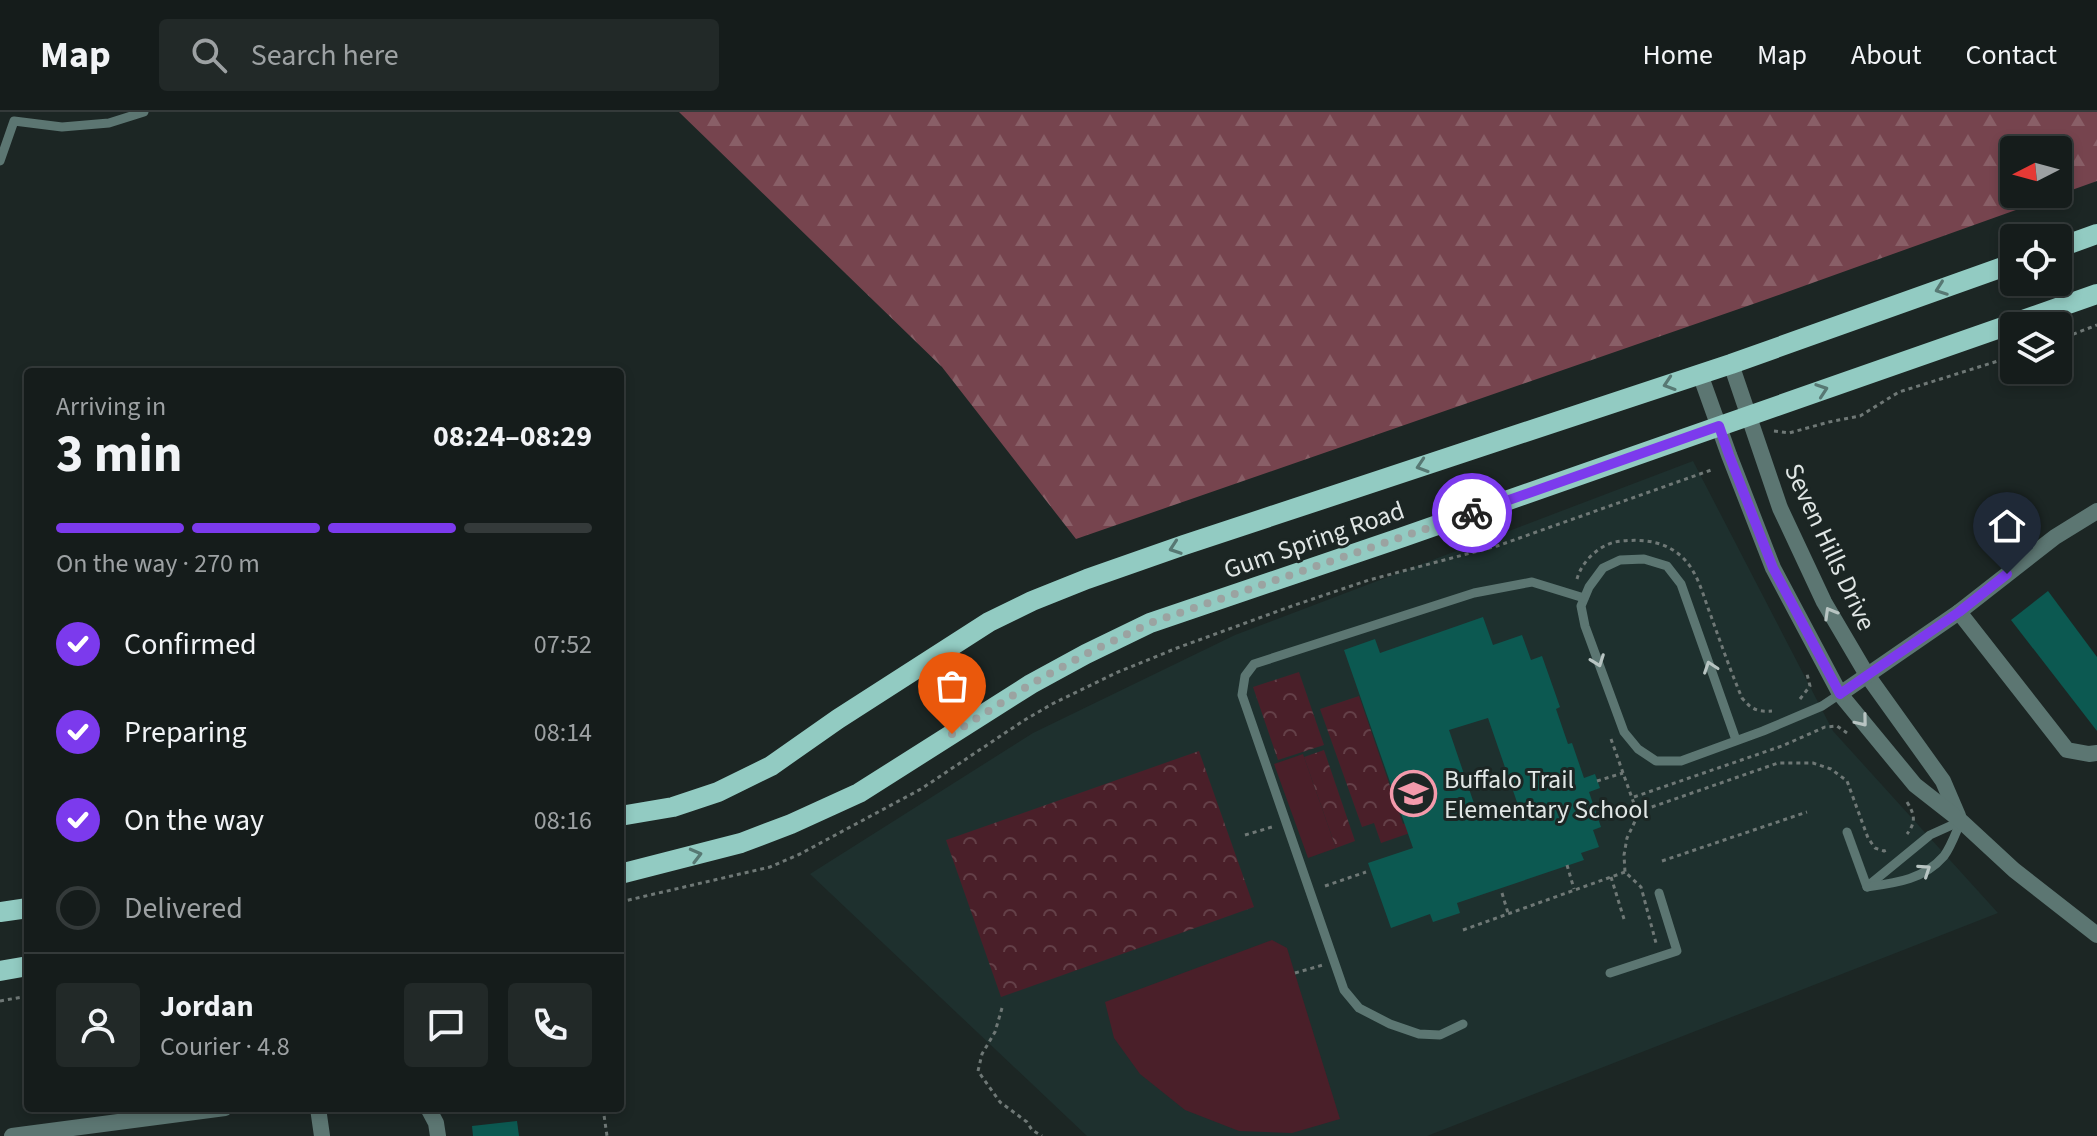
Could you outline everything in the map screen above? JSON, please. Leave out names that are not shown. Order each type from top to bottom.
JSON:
[{"type":"main road","points":[[2072,243],[2097,234]]},
{"type":"main road","name":"Gum Spring Road","points":[[624,815],[673,807],[718,792],[771,766],[989,622],[1087,579],[1731,364],[2000,268]]},
{"type":"main road","name":"Gum Spring Road","points":[[624,873],[741,843],[859,793],[1031,684],[1150,623],[2097,294]]},
{"type":"main road","points":[[0,912],[24,909]]},
{"type":"main road","points":[[0,971],[24,967]]},
{"type":"street","name":"Seven Hills Drive","points":[[1731,364],[1780,508],[1824,602],[1867,675],[1943,781],[1961,821]]},
{"type":"street","name":"Seven Hills Drive","points":[[1700,374],[1773,568],[1840,694],[1915,785],[1961,821],[2014,870],[2097,935]]},
{"type":"street","points":[[1840,694],[1959,612],[2055,537],[2097,511]]},
{"type":"street","points":[[1959,612],[2067,750],[2097,753]]},
{"type":"street","points":[[12,1136],[127,1129],[206,1112]]},
{"type":"street","points":[[319,1112],[322,1136]]},
{"type":"street","points":[[430,1112],[438,1136]]},
{"type":"lane","points":[[0,161],[14,121],[62,127],[109,123],[144,112]]},
{"type":"lane","points":[[1736,740],[1681,584],[1667,566],[1644,559],[1620,560],[1603,568],[1589,587],[1581,606],[1585,626],[1624,732],[1638,749],[1656,761],[1681,761],[1736,740],[1822,706],[1840,694]]},
{"type":"lane","points":[[1463,1024],[1440,1035],[1419,1034],[1359,1008],[1344,990],[1242,695],[1245,676],[1254,664],[1474,593],[1532,582],[1584,598]]},
{"type":"lane","points":[[1867,887],[1930,835],[1961,821]]},
{"type":"lane","points":[[1867,887],[1903,882],[1925,872],[1945,855],[1961,821]]},
{"type":"lane","points":[[1847,832],[1867,887]]},
{"type":"lane","points":[[1610,973],[1677,951],[1659,893]]},
{"type":"path","points":[[2072,335],[2097,325]]},
{"type":"path","points":[[1756,441],[1775,430],[1789,433],[1860,416],[1899,392],[2000,360]]},
{"type":"path","points":[[624,901],[770,867],[800,854],[921,789],[1052,704],[1177,648],[1292,606],[1395,573],[1497,546],[1644,495],[1713,470],[1729,455]]},
{"type":"path","points":[[1638,815],[1633,797],[1782,746],[1825,727],[1837,726],[1848,734]]},
{"type":"path","points":[[1656,943],[1641,887],[1625,872],[1624,855],[1627,838],[1638,815],[1649,808],[1778,763],[1813,763],[1831,769],[1847,781],[1868,838],[1875,848],[1884,851],[1897,846]]},
{"type":"path","points":[[1597,781],[1623,773]]},
{"type":"path","points":[[1906,799],[1913,812],[1914,824],[1906,837]]},
{"type":"path","points":[[1662,861],[1807,812]]},
{"type":"path","points":[[1245,835],[1286,822]]},
{"type":"path","points":[[1567,865],[1574,889]]},
{"type":"path","points":[[1310,892],[1366,872]]},
{"type":"path","points":[[1463,930],[1625,872]]},
{"type":"path","points":[[1611,877],[1624,919]]},
{"type":"path","points":[[1502,893],[1508,913]]},
{"type":"path","points":[[1295,973],[1334,961]]},
{"type":"path","points":[[0,1001],[24,997]]},
{"type":"path","points":[[1002,1008],[978,1071],[1000,1102],[1042,1136]]},
{"type":"path","points":[[604,1112],[607,1136]]},
{"type":"shaded area","name":"Buffalo Trail Elementary School","points":[[1693,461],[1833,731],[1998,913],[1427,1136],[1087,1136],[810,874],[1033,733],[1235,635]]},
{"type":"green space","points":[[679,112],[2097,112],[2097,181],[2072,190],[2072,136],[2000,136],[2000,208],[2022,208],[1076,539],[942,367]]},
{"type":"green space","points":[[1299,672],[1324,745],[1278,760],[1253,687]]},
{"type":"green space","points":[[1359,696],[1403,824],[1407,823],[1410,833],[1381,843],[1374,823],[1362,827],[1320,709]]},
{"type":"green space","points":[[1324,750],[1355,841],[1336,848],[1304,757]]},
{"type":"green space","points":[[1199,751],[1254,907],[1001,997],[946,840]]},
{"type":"green space","points":[[1303,754],[1336,848],[1308,858],[1274,764]]},
{"type":"green space","points":[[1272,940],[1287,948],[1340,1119],[1292,1133],[1239,1131],[1185,1110],[1140,1074],[1114,1038],[1105,1002]]},
{"type":"building","points":[[2048,591],[2097,657],[2097,731],[2011,620]]},
{"type":"building","name":"Buffalo Trail Elementary School","points":[[1483,617],[1493,645],[1522,635],[1531,660],[1542,656],[1560,707],[1556,709],[1568,744],[1572,743],[1584,778],[1595,774],[1600,788],[1589,792],[1601,827],[1593,830],[1599,847],[1581,853],[1584,860],[1457,903],[1460,913],[1433,922],[1430,914],[1391,928],[1368,863],[1413,848],[1344,650],[1375,639],[1380,653]],"holes":[[[1488,718],[1519,808],[1480,821],[1449,730]]]},
{"type":"building","points":[[517,1121],[519,1136],[473,1136],[472,1126]]},
{"type":"way so far","points":[[952,734],[1031,684],[1150,623],[1472,513]]},
{"type":"place","name":"Buffalo Trail Elementary School","points":[[1413,794]]},
{"type":"route","points":[[1472,513],[1719,426],[1773,568],[1840,694],[1959,612],[2007,574]]}]
